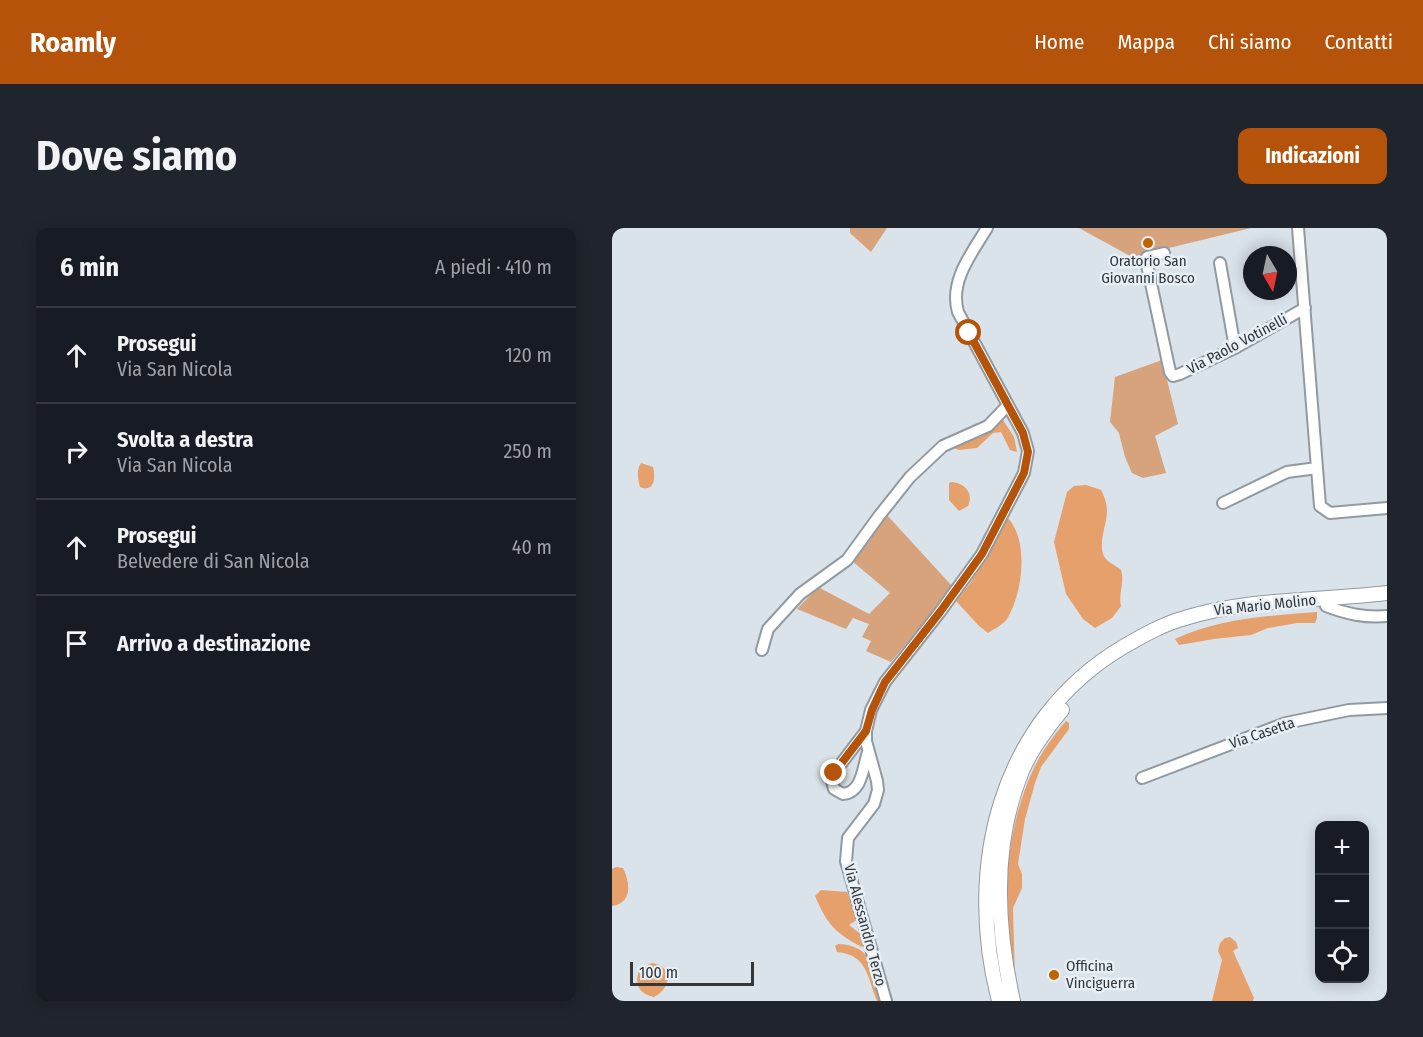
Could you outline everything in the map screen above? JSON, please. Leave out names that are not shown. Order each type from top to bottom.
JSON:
[{"type":"main road","name":"Via Mario Molino","points":[[999,1001],[989,947],[987,906],[988,857],[996,814],[1013,768],[1038,724],[1068,688],[1105,658],[1145,634],[1182,618],[1220,609],[1387,593]]},
{"type":"main road","name":"Via Mario Molino","points":[[1012,1001],[1002,943],[1000,902],[1000,856],[1008,812],[1023,770],[1049,726],[1085,685],[1110,664],[1148,641],[1221,615],[1387,601]]},
{"type":"street","points":[[866,731],[868,752],[859,784],[855,789],[843,794],[834,789],[832,781],[834,773],[866,731],[872,710],[885,682],[982,554],[1020,481],[1027,459],[1026,444],[1008,405],[955,304],[955,291],[959,278],[987,228]]},
{"type":"street","points":[[1298,228],[1320,506],[1330,513],[1387,508]]},
{"type":"street","name":"Via Paolo Votinelli","points":[[1164,253],[1147,257],[1146,260],[1170,372],[1173,376],[1180,375],[1234,348],[1305,308]]},
{"type":"street","points":[[1220,262],[1234,348]]},
{"type":"street","points":[[762,650],[768,629],[800,594],[847,560],[910,477],[943,446],[988,426],[1008,405]]},
{"type":"street","points":[[1223,503],[1287,472],[1317,468]]},
{"type":"street","points":[[1326,606],[1352,615],[1387,616]]},
{"type":"street","name":"Via Casetta","points":[[1142,778],[1287,723],[1349,710],[1387,708]]},
{"type":"street","name":"Via Alessandro Terzo","points":[[868,752],[877,781],[877,796],[870,810],[848,838],[846,861],[886,1001]]},
{"type":"shaded area","points":[[850,228],[887,228],[871,252],[850,233]]},
{"type":"shaded area","name":"Oratorio San Giovanni Bosco","points":[[1079,228],[1251,228],[1132,257]]},
{"type":"shaded area","points":[[1162,360],[1178,424],[1155,436],[1166,473],[1143,478],[1132,473],[1119,433],[1110,422],[1115,377]]},
{"type":"shaded area","points":[[1003,420],[1014,437],[1017,452],[1010,450],[1001,432],[993,433],[977,448],[959,450],[951,447]]},
{"type":"shaded area","points":[[641,463],[653,467],[654,480],[648,488],[640,487],[638,472]]},
{"type":"shaded area","points":[[949,483],[960,484],[969,493],[968,506],[959,511],[949,500]]},
{"type":"shaded area","points":[[1086,485],[1101,490],[1104,496],[1107,512],[1102,542],[1103,554],[1107,560],[1121,570],[1122,575],[1121,606],[1112,618],[1095,628],[1083,619],[1066,594],[1054,542],[1067,492],[1074,486]]},
{"type":"shaded area","points":[[886,514],[953,587],[891,662],[866,651],[871,641],[862,637],[869,624],[853,618],[846,629],[797,609],[818,587],[869,614],[890,593],[852,561]]},
{"type":"shaded area","points":[[1008,518],[1019,540],[1020,582],[1007,619],[988,633],[956,601],[971,582]]},
{"type":"shaded area","points":[[1317,612],[1315,623],[1297,623],[1268,628],[1251,635],[1179,645],[1175,639],[1226,622]]},
{"type":"shaded area","points":[[1066,721],[1069,723],[1069,729],[1041,767],[1025,819],[1018,864],[1022,874],[1022,888],[1013,908],[1015,977],[1007,926],[1006,898],[1011,842],[1025,789],[1035,766]]},
{"type":"shaded area","points":[[623,868],[628,891],[624,901],[612,906],[612,869]]},
{"type":"shaded area","points":[[821,890],[847,892],[858,919],[849,925],[863,936],[862,947],[838,932],[828,921],[815,896]]},
{"type":"shaded area","points":[[1230,937],[1236,942],[1238,948],[1233,951],[1254,998],[1253,1001],[1212,1001],[1222,960],[1218,951],[1220,943]]},
{"type":"shaded area","points":[[838,944],[859,949],[866,955],[874,970],[883,1001],[877,1001],[861,962],[847,954],[837,952],[835,946]]},
{"type":"shaded area","points":[[652,963],[664,968],[668,978],[664,989],[654,997],[641,991],[637,983],[640,969]]},
{"type":"place","name":"Oratorio San Giovanni Bosco","points":[[1148,243]]},
{"type":"place","name":"Officina Vinciguerra","points":[[1054,975]]},
{"type":"route","points":[[834,773],[866,731],[872,710],[885,682],[982,554],[1026,466],[1028,452],[1023,433],[969,333]]}]
